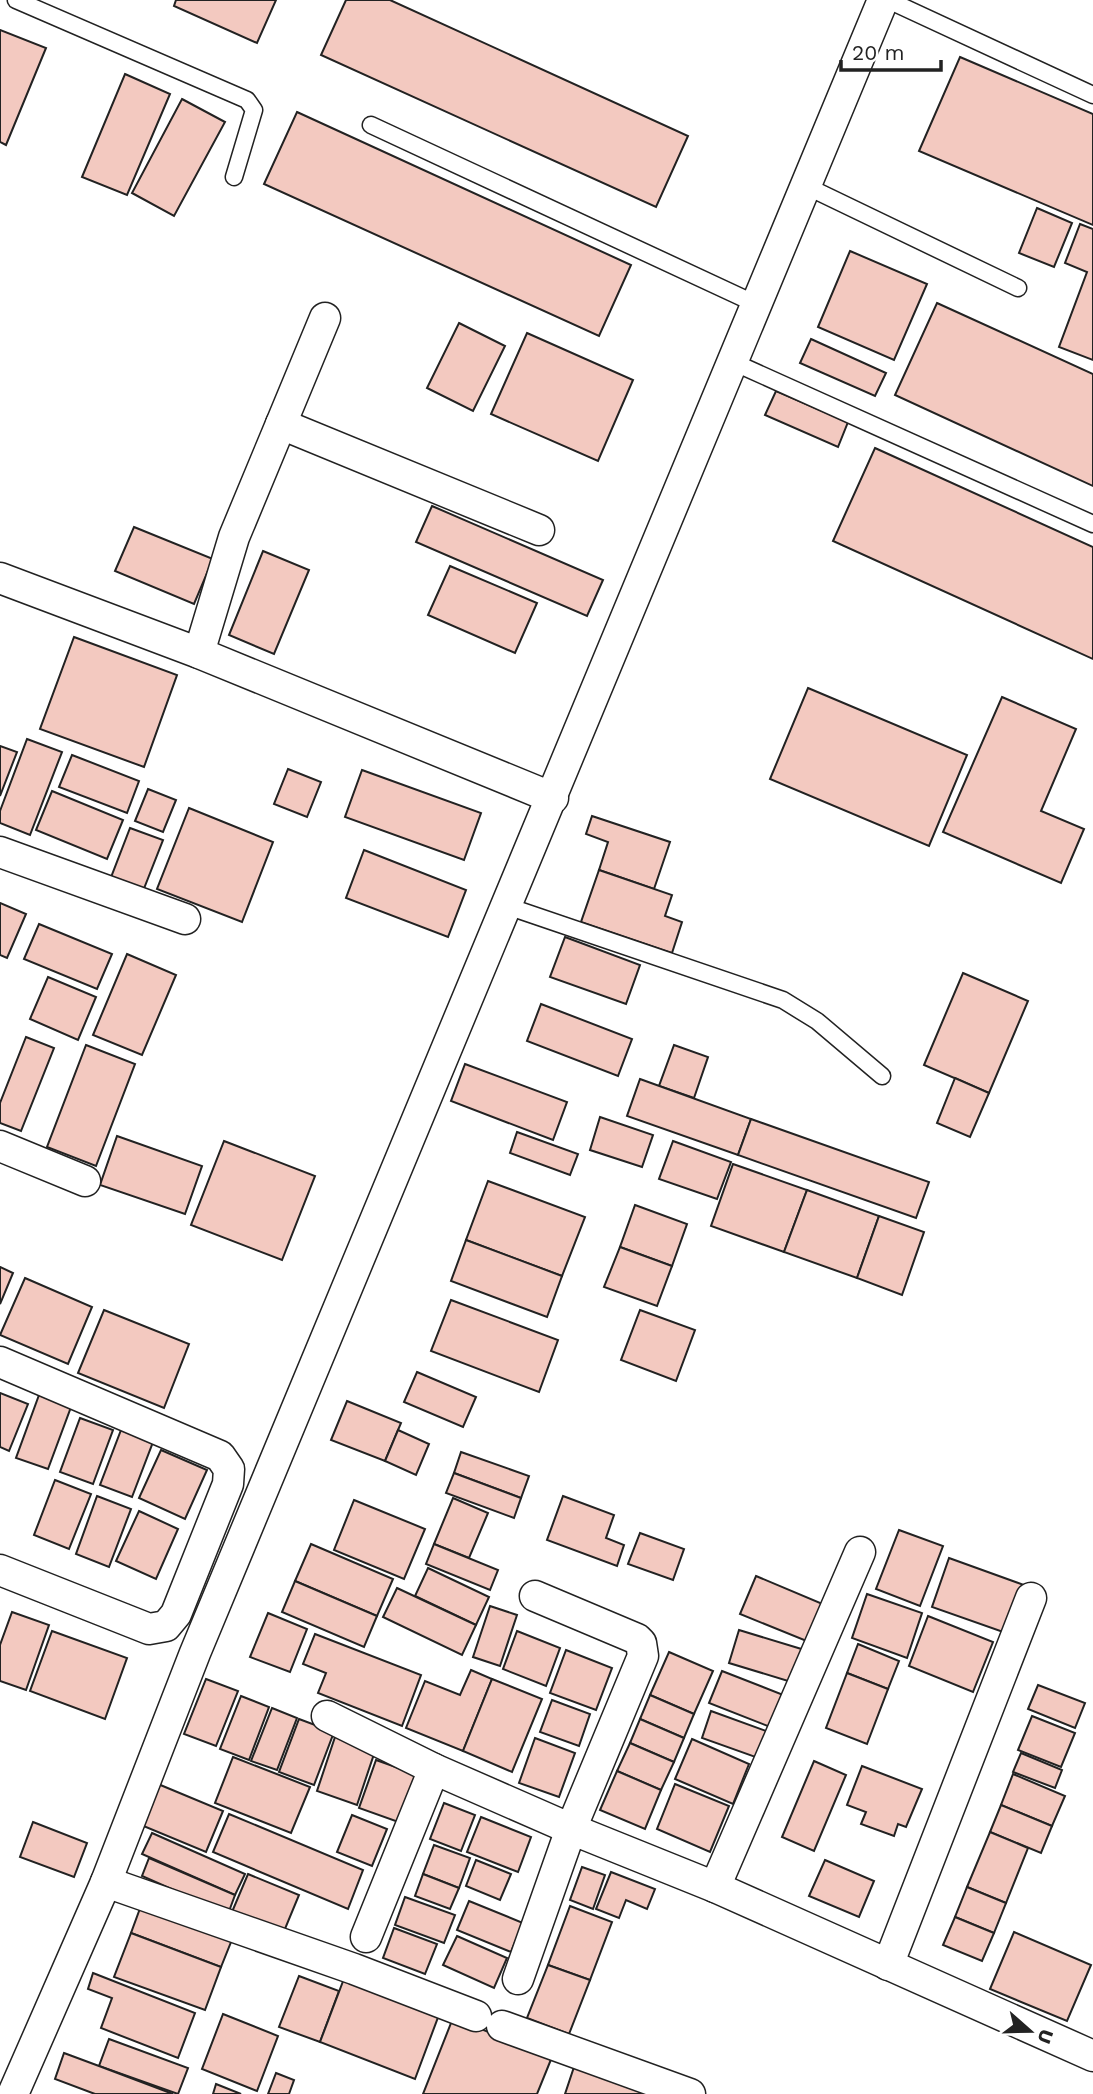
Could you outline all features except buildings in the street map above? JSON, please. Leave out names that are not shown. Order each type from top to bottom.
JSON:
[{"type":"street","points":[[13,2094],[106,1882],[195,1653],[886,0]]},
{"type":"street","points":[[199,653],[234,537],[325,318]]},
{"type":"street","points":[[281,424],[539,530]]},
{"type":"street","points":[[0,578],[199,653],[553,798]]},
{"type":"street","points":[[0,852],[185,919]]},
{"type":"street","points":[[0,1146],[85,1181]]},
{"type":"street","points":[[0,1362],[220,1457],[229,1469],[228,1484],[176,1614],[158,1629],[149,1629],[0,1570]]},
{"type":"street","points":[[715,1887],[860,1552]]},
{"type":"street","points":[[518,1979],[571,1829],[642,1664],[643,1648],[636,1639],[535,1596]]},
{"type":"street","points":[[888,1965],[1031,1598]]},
{"type":"street","points":[[327,1716],[435,1769],[571,1829],[715,1887],[1093,2056]]},
{"type":"street","points":[[366,1937],[435,1769]]},
{"type":"street","points":[[106,1882],[354,1969],[690,2094]]},
{"type":"lane","points":[[16,0],[247,100],[254,110],[234,177]]},
{"type":"lane","points":[[886,0],[1093,95]]},
{"type":"lane","points":[[371,125],[758,305]]},
{"type":"lane","points":[[806,186],[1018,288]]},
{"type":"lane","points":[[733,362],[1093,524]]},
{"type":"lane","points":[[507,906],[783,1000],[817,1021],[882,1076]]}]
